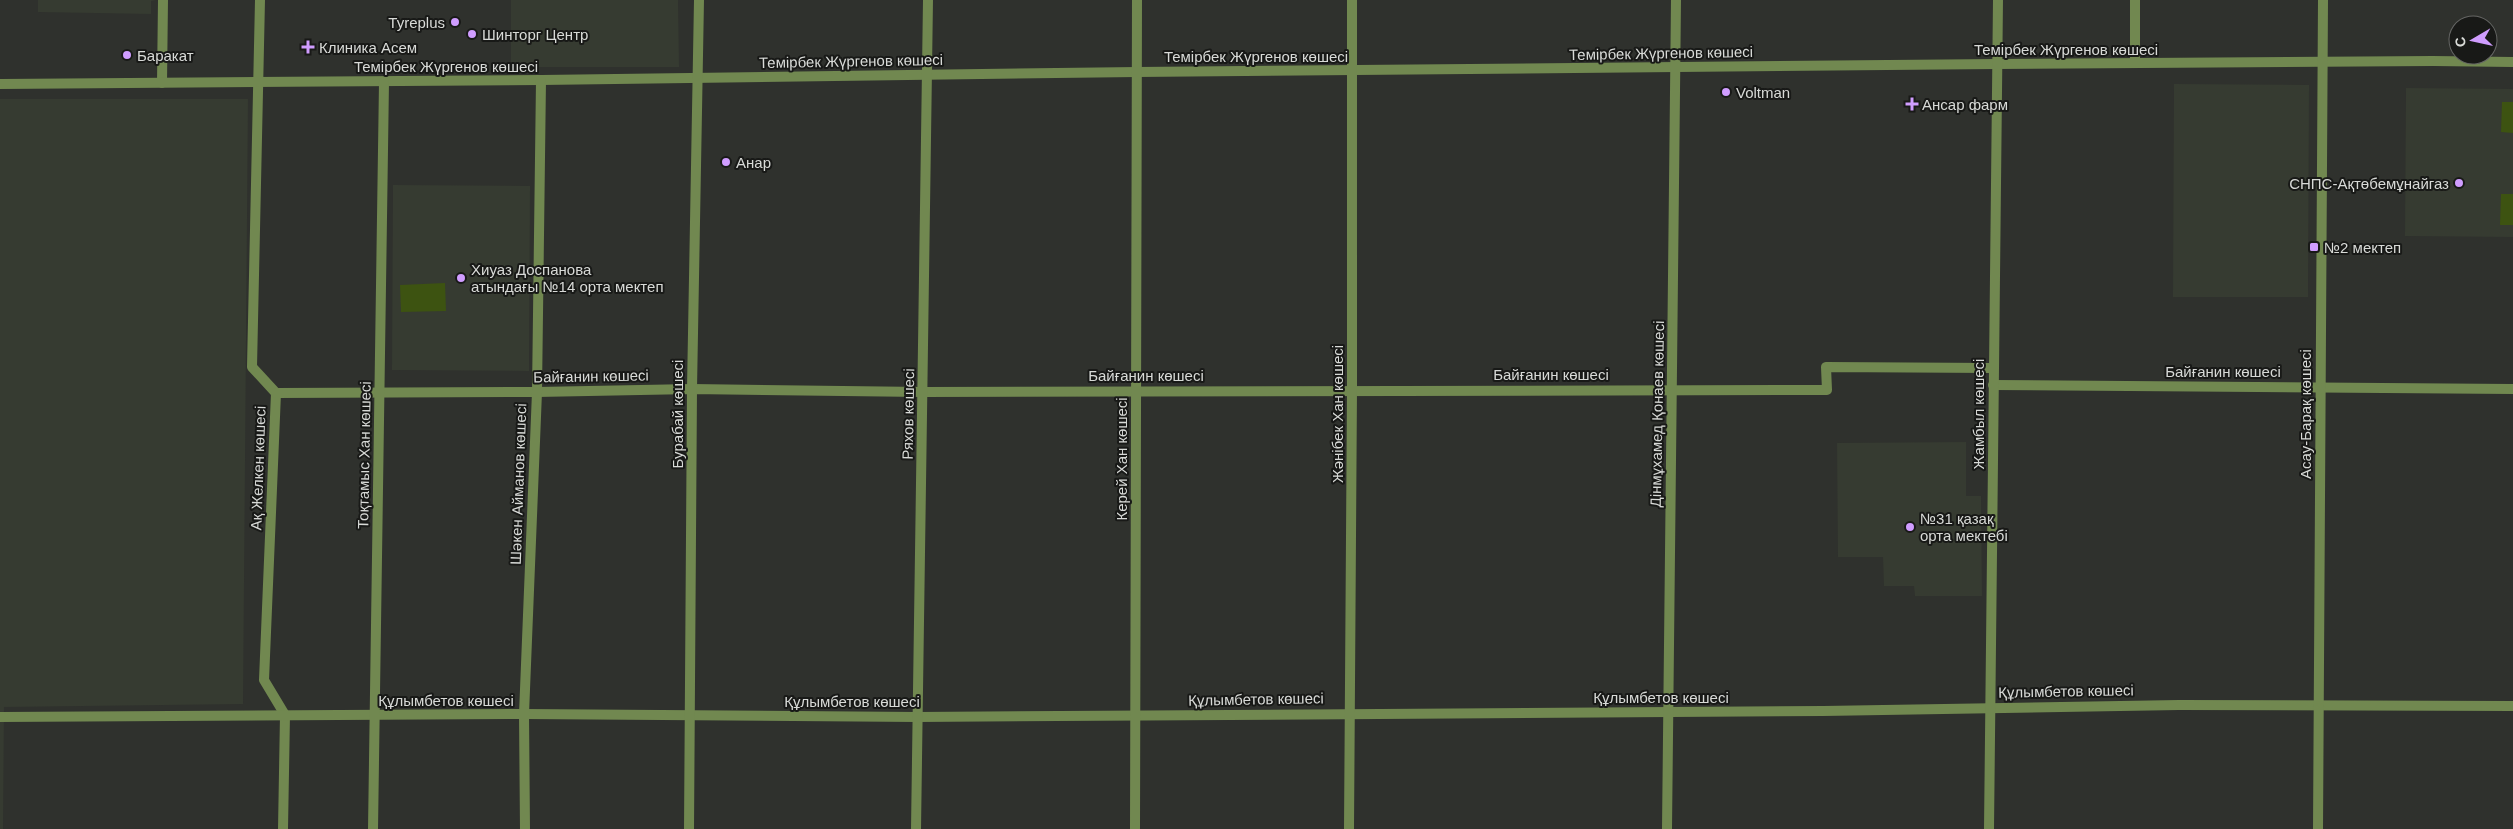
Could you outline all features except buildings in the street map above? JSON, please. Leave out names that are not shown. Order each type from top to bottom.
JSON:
[{"type":"street","points":[[162,83],[163,0]]},
{"type":"street","name":"Ақ Желкен көшесі","points":[[260,0],[252,367],[276,393],[264,680],[285,715]]},
{"type":"street","name":"Бурабай көшесі","points":[[690,829],[692,389],[700,0]]},
{"type":"street","name":"Ряхов көшесі","points":[[916,829],[928,0]]},
{"type":"street","name":"Керей Хан көшесі","points":[[1134,829],[1136,0]]},
{"type":"street","name":"Жәнібек Хан көшесі","points":[[1349,829],[1352,0]]},
{"type":"street","name":"Дінмұхамед Қонаев көшесі","points":[[1667,829],[1676,0]]},
{"type":"street","name":"Жамбыл көшесі","points":[[1989,829],[1998,0]]},
{"type":"street","points":[[2135,0],[2135,63]]},
{"type":"street","name":"Асау-Барақ көшесі","points":[[2318,829],[2323,0]]},
{"type":"street","name":"Темірбек Жүргенов көшесі","points":[[0,84],[258,81],[384,82],[1137,72],[1997,64],[2513,62]]},
{"type":"street","name":"Шәкен Айманов көшесі","points":[[525,829],[524,714],[537,392],[541,80]]},
{"type":"street","name":"Тоқтамыс Хан көшесі","points":[[373,829],[384,82]]},
{"type":"street","name":"Байғанин көшесі","points":[[276,393],[537,392],[692,389],[923,392],[1136,390],[1827,390],[1826,367],[1993,368]]},
{"type":"street","name":"Байғанин көшесі","points":[[1993,385],[2320,386],[2513,389]]},
{"type":"street","name":"Құлымбетов көшесі","points":[[0,717],[524,714],[917,717],[1349,712],[1668,712],[1991,706],[2513,706]]},
{"type":"street","points":[[283,829],[285,715]]},
{"type":"shaded area","points":[[38,0],[156,0],[151,1],[151,14],[38,12]]},
{"type":"shaded area","points":[[511,0],[678,0],[679,67],[511,67]]},
{"type":"shaded area","points":[[2174,84],[2309,85],[2308,297],[2173,297]]},
{"type":"shaded area","name":"СНПС-Ақтөбемұнайгаз","points":[[2406,88],[2513,89],[2513,237],[2405,236]]},
{"type":"shaded area","points":[[0,99],[248,99],[243,704],[4,707],[3,829],[0,829]]},
{"type":"shaded area","name":"Хиуаз Доспанова атындағы №14 орта мектеп","points":[[393,185],[530,186],[529,371],[392,370]]},
{"type":"shaded area","name":"№31 қазақ орта мектебі","points":[[1966,442],[1966,496],[1981,496],[1982,596],[1915,596],[1914,586],[1884,586],[1883,557],[1838,557],[1837,443]]},
{"type":"green space","points":[[2502,102],[2513,102],[2513,133],[2501,132]]},
{"type":"green space","points":[[2501,194],[2513,194],[2513,225],[2500,225]]},
{"type":"green space","points":[[445,283],[446,311],[401,312],[400,285]]},
{"type":"place","name":"Tyreplus","points":[[455,22]]},
{"type":"place","name":"Шинторг Центр","points":[[472,34]]},
{"type":"place","name":"Клиника Асем","points":[[308,47]]},
{"type":"place","name":"Баракат","points":[[127,55]]},
{"type":"place","name":"Voltman","points":[[1726,92]]},
{"type":"place","name":"Ансар фарм","points":[[1912,104]]},
{"type":"place","name":"Анар","points":[[726,162]]},
{"type":"place","name":"СНПС-Ақтөбемұнайгаз","points":[[2459,183]]},
{"type":"place","name":"№2 мектеп","points":[[2314,247]]},
{"type":"place","name":"Хиуаз Доспанова атындағы №14 орта мектеп","points":[[461,278]]},
{"type":"place","name":"№31 қазақ орта мектебі","points":[[1910,527]]}]
